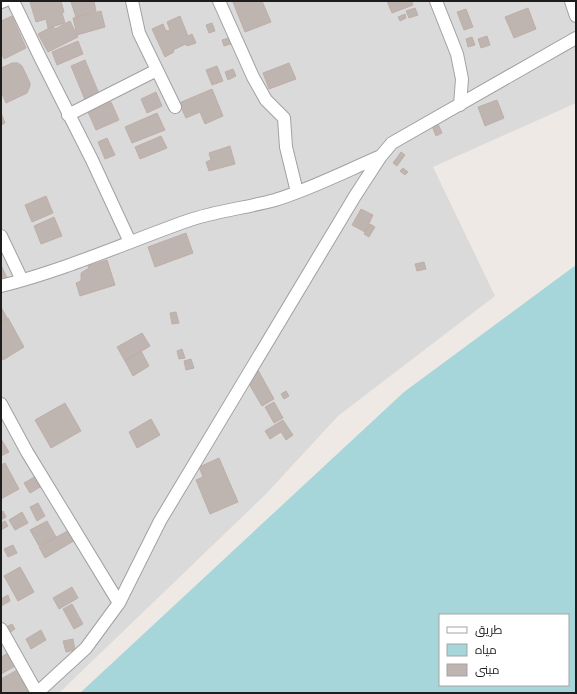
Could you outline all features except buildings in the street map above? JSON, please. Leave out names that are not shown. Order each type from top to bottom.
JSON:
[{"type":"street","points":[[13,1],[92,160],[130,242]]},
{"type":"street","points":[[132,1],[139,33],[176,107]]},
{"type":"street","points":[[219,1],[253,77],[266,100],[284,118],[286,147],[297,192]]},
{"type":"street","points":[[436,1],[457,54],[462,79],[460,105]]},
{"type":"street","points":[[570,1],[576,16]]},
{"type":"street","points":[[1,629],[37,693],[86,648],[119,604],[160,521],[351,203],[381,156],[392,143],[576,38]]},
{"type":"street","points":[[68,114],[157,70]]},
{"type":"street","points":[[1,286],[189,221],[275,200],[381,156]]},
{"type":"street","points":[[1,236],[22,280]]},
{"type":"street","points":[[1,404],[27,452],[119,604]]},
{"type":"shaded area","points":[[1,1],[576,1],[576,103],[433,167],[495,296],[338,416],[265,495],[59,693],[1,693]]},
{"type":"water","points":[[576,265],[576,693],[80,693],[404,392]]}]
